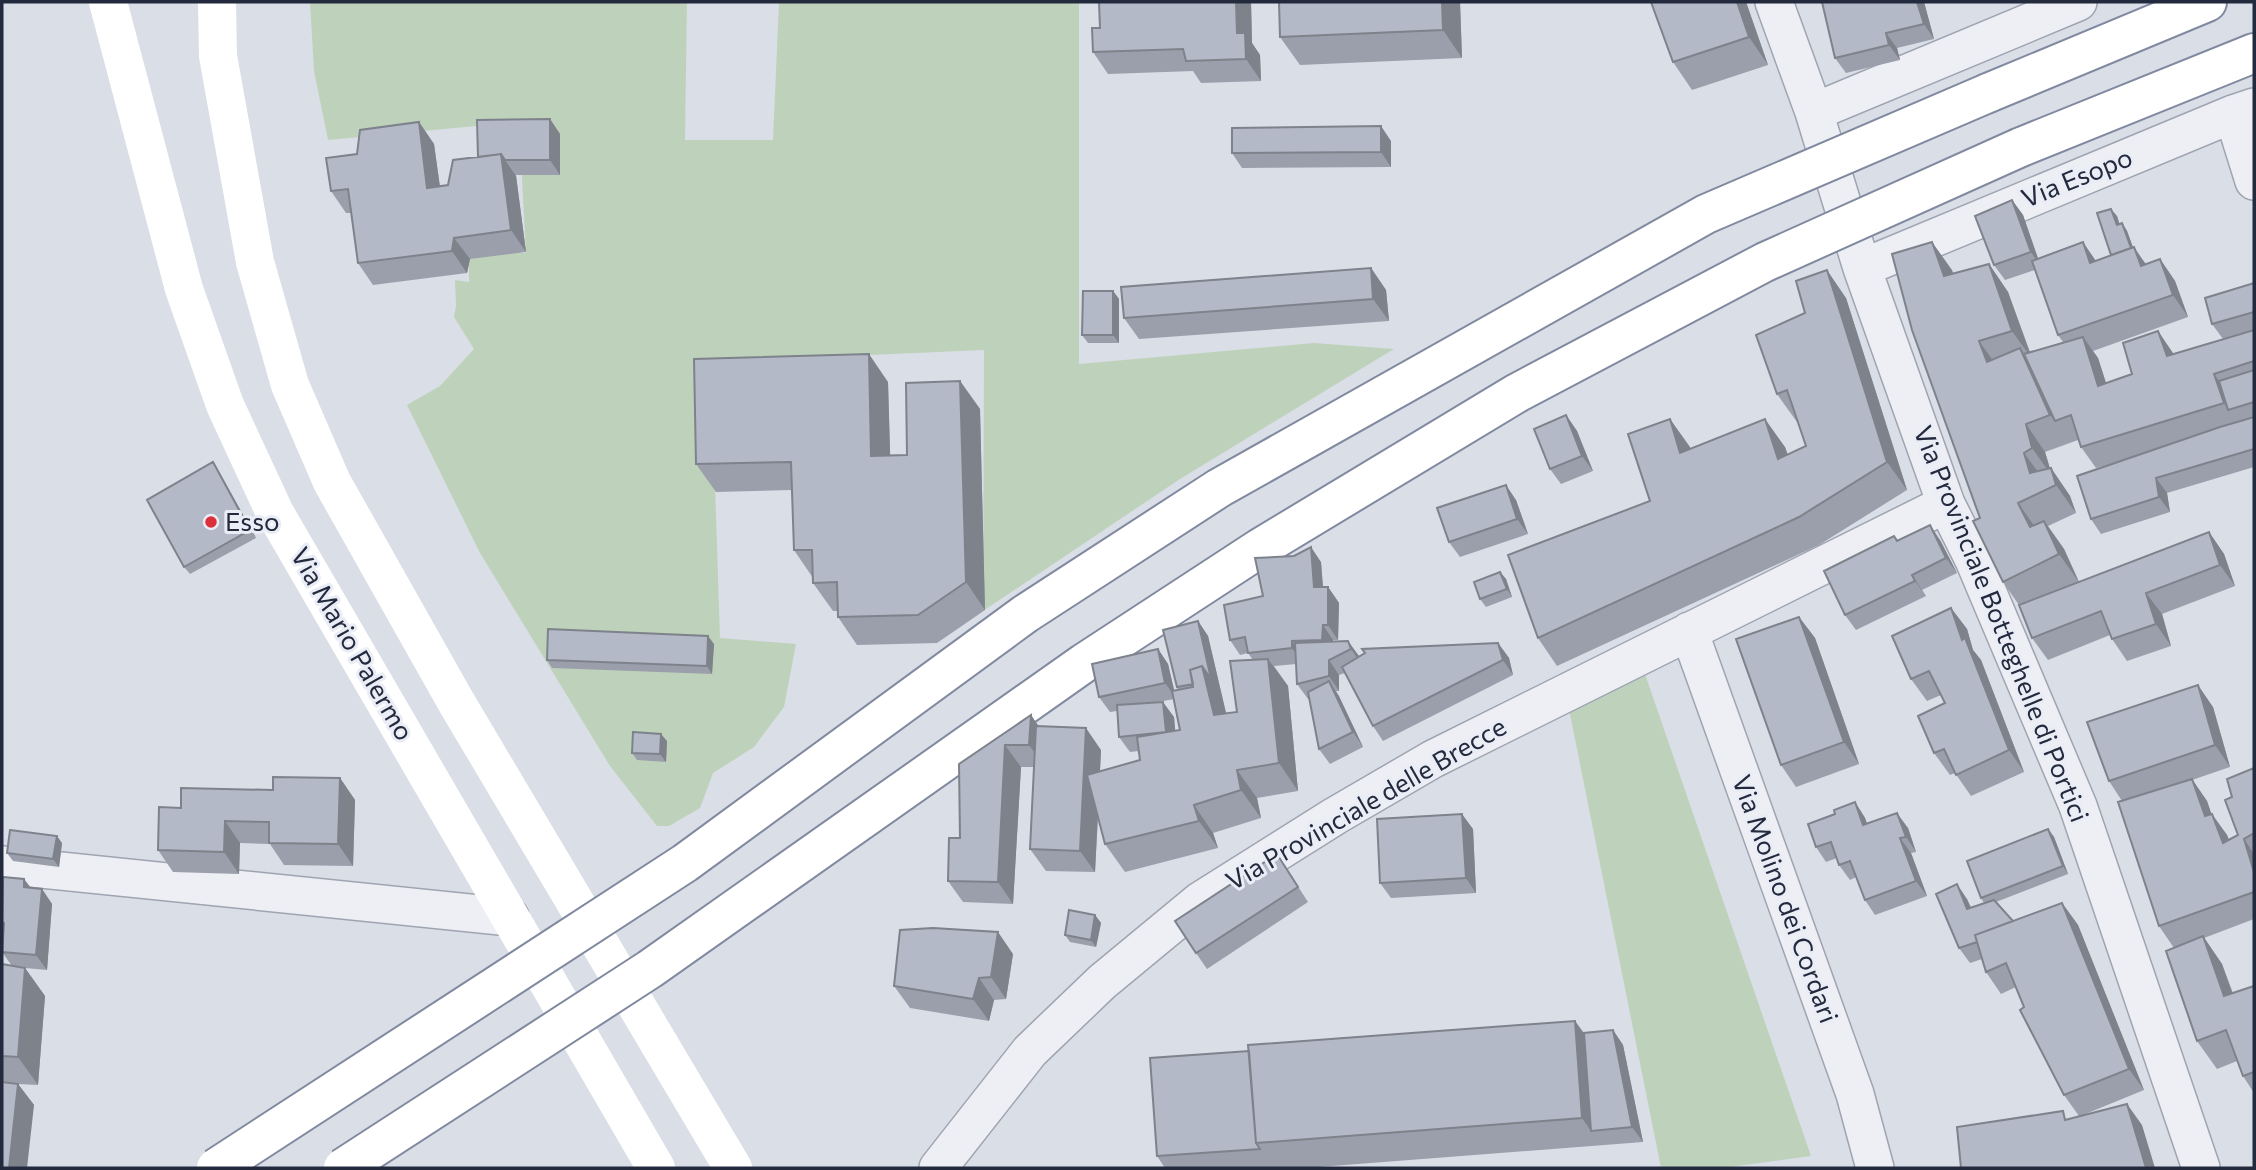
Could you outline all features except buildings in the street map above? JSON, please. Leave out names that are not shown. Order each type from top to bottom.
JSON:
[{"type":"main road","name":"Via Mario Palermo","points":[[108,2],[184,289],[225,405],[275,513],[656,1168]]},
{"type":"main road","points":[[217,2],[218,56],[255,262],[290,385],[332,482],[455,700],[733,1168]]},
{"type":"main road","points":[[216,1168],[685,863],[1025,614],[1219,488],[1706,214],[2207,2]]},
{"type":"main road","points":[[343,1168],[650,969],[1096,655],[1260,548],[1517,393],[1765,262],[2021,147],[2254,53]]},
{"type":"street","name":"Via Provinciale Botteghelle di Portici","points":[[1774,2],[1814,112],[1862,268],[1946,504],[1974,560],[2078,806],[2200,1168]]},
{"type":"street","points":[[1814,112],[2078,2]]},
{"type":"street","points":[[2243,110],[2254,181]]},
{"type":"street","name":"Via Esopo","points":[[1862,268],[2243,110]]},
{"type":"street","name":"Via Provinciale delle Brecce","points":[[938,1168],[1030,1051],[1102,982],[1200,901],[1335,816],[1433,759],[1946,504]]},
{"type":"street","name":"Via Molino dei Cordari","points":[[1689,631],[1855,1094],[1875,1168]]},
{"type":"street","points":[[2,865],[510,917]]},
{"type":"green space","points":[[310,2],[687,2],[685,140],[773,140],[779,2],[1079,2],[1079,364],[1314,343],[1394,349],[1180,479],[983,611],[984,350],[711,362],[720,638],[796,644],[784,707],[754,747],[713,773],[700,808],[669,826],[657,826],[610,766],[480,553],[407,405],[440,386],[474,349],[454,317],[455,280],[469,282],[469,254],[526,253],[519,122],[328,140],[314,71]]},
{"type":"green space","points":[[1645,674],[1811,1156],[1723,1168],[1661,1168],[1569,709]]},
{"type":"place","name":"Esso","points":[[211,522]]}]
